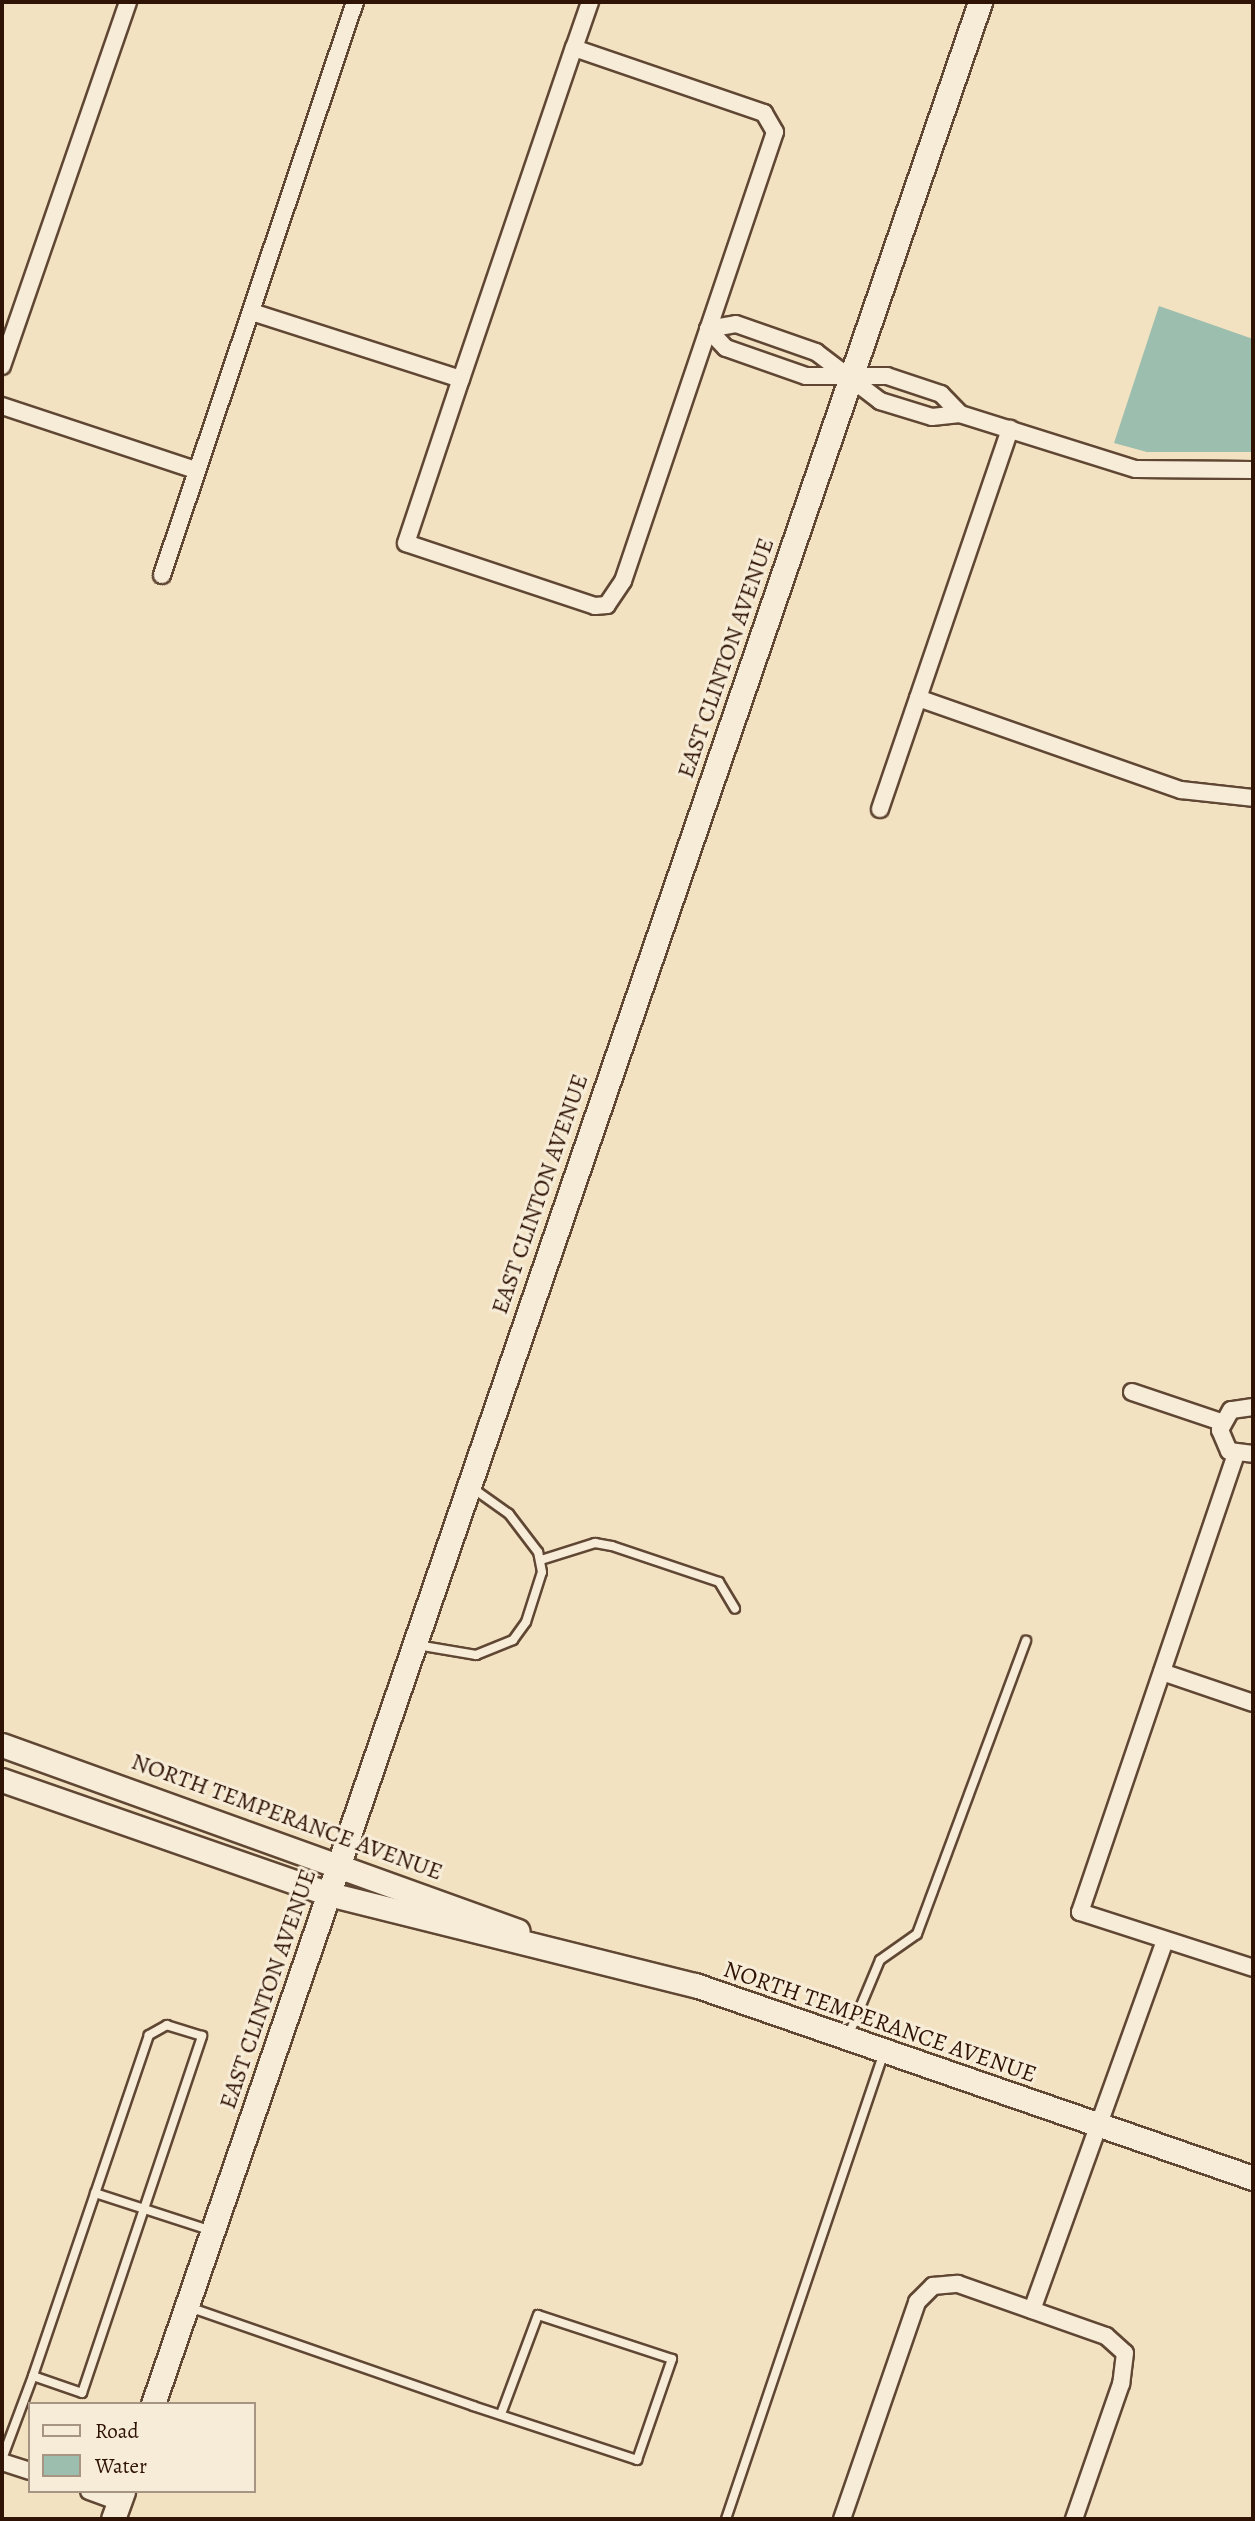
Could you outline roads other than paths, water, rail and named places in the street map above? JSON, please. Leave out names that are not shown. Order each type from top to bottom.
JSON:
[{"type":"street","points":[[2,366],[128,2]]},
{"type":"street","points":[[162,575],[355,2]]},
{"type":"street","points":[[574,48],[750,108],[774,122],[773,145],[623,581],[607,605],[582,603],[406,544],[461,379],[574,48],[590,2]]},
{"type":"street","name":"EAST CLINTON AVENUE","points":[[154,2402],[980,2]]},
{"type":"street","points":[[252,312],[461,379]]},
{"type":"street","points":[[708,329],[736,324],[816,352],[880,401],[932,417],[960,414],[1136,469],[1253,470]]},
{"type":"street","points":[[708,329],[726,348],[806,376],[887,376],[941,394],[960,414]]},
{"type":"street","points":[[2,406],[196,470]]},
{"type":"street","points":[[880,809],[1010,429]]},
{"type":"street","points":[[918,698],[1181,790],[1253,798]]},
{"type":"street","points":[[1132,1392],[1221,1422]]},
{"type":"street","points":[[1221,1422],[1238,1406],[1253,1407]]},
{"type":"street","points":[[1221,1422],[1224,1445],[1236,1454],[1253,1454]]},
{"type":"street","points":[[1236,1454],[1080,1912],[1253,1968]]},
{"type":"street","points":[[1162,1672],[1253,1703]]},
{"type":"street","name":"NORTH TEMPERANCE AVENUE","points":[[2,1745],[339,1863],[553,1945],[848,2037],[1186,2157],[1253,2178]]},
{"type":"street","name":"NORTH TEMPERANCE AVENUE","points":[[2,1780],[329,1894],[462,1931],[553,1945]]},
{"type":"street","points":[[1032,2310],[1165,1940]]},
{"type":"street","name":"NORTH TEMPERANCE AVENUE","points":[[1186,2157],[1253,2188]]},
{"type":"street","points":[[842,2519],[917,2301],[933,2286],[958,2284],[1105,2336],[1125,2354],[1121,2384],[1074,2519]]},
{"type":"street","points":[[2,2460],[28,2470]]},
{"type":"street","points":[[93,2493],[118,2504]]},
{"type":"lane","points":[[414,1644],[456,1656],[490,1651],[513,1640],[526,1622],[541,1560],[509,1514],[468,1486]]},
{"type":"lane","points":[[541,1560],[595,1543],[612,1546],[719,1582],[735,1609]]},
{"type":"lane","points":[[848,2037],[880,1960],[917,1934],[1026,1642]]},
{"type":"lane","points":[[2,2460],[149,2035],[167,2025],[202,2036],[82,2393],[33,2376]]},
{"type":"lane","points":[[726,2519],[885,2050]]},
{"type":"lane","points":[[95,2193],[212,2231]]},
{"type":"lane","points":[[186,2306],[501,2414],[636,2460],[672,2359],[538,2315],[501,2414]]},
{"type":"water","points":[[1159,306],[1253,339],[1253,452],[1147,452],[1114,443]]}]
